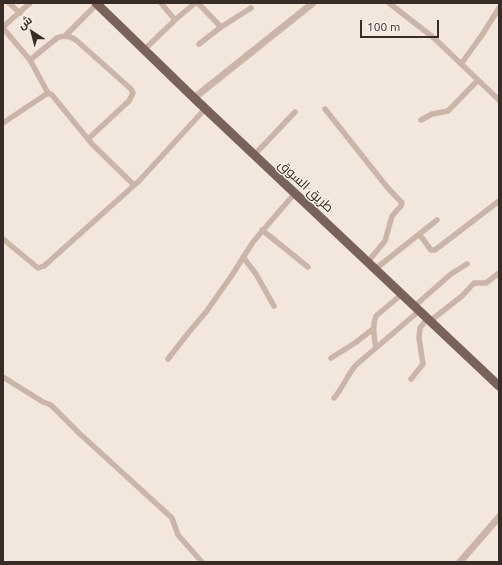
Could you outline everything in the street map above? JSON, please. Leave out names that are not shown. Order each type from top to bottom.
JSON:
[{"type":"main road","name":"طريق السوق","points":[[99,3],[196,96],[258,151],[371,258],[499,386]]},
{"type":"main road","name":"طريق السوق","points":[[99,3],[148,46],[196,96],[205,109],[402,294],[419,306]]},
{"type":"main road","name":"طريق السوق","points":[[431,318],[499,379]]},
{"type":"street","points":[[9,3],[20,12]]},
{"type":"street","points":[[30,3],[3,27],[30,60],[48,93],[52,95],[88,139],[134,185]]},
{"type":"street","points":[[65,36],[99,3]]},
{"type":"street","points":[[161,3],[175,20]]},
{"type":"street","points":[[148,46],[175,20],[196,3],[221,27]]},
{"type":"street","points":[[196,96],[313,3]]},
{"type":"street","points":[[390,3],[434,38],[499,100]]},
{"type":"street","points":[[199,44],[221,27],[251,8]]},
{"type":"street","points":[[461,64],[482,36],[499,8]]},
{"type":"street","points":[[30,60],[57,38],[65,36],[71,37],[131,89],[133,93],[129,101],[88,139]]},
{"type":"street","points":[[421,120],[432,114],[448,111],[478,80]]},
{"type":"street","points":[[3,123],[48,93]]},
{"type":"street","points":[[3,239],[38,268],[41,267],[134,185],[205,109]]},
{"type":"street","points":[[325,109],[387,187],[402,203],[392,216],[385,241],[371,258]]},
{"type":"street","points":[[258,151],[295,112]]},
{"type":"street","points":[[168,359],[206,312],[262,230],[295,193]]},
{"type":"street","points":[[419,234],[432,250],[436,250],[499,201]]},
{"type":"street","points":[[379,266],[437,220]]},
{"type":"street","points":[[262,230],[308,267]]},
{"type":"street","points":[[243,257],[256,274],[274,306]]},
{"type":"street","points":[[334,398],[341,391],[350,372],[451,274],[467,264]]},
{"type":"street","points":[[410,379],[423,364],[420,328],[431,318],[462,296],[474,283],[486,283],[499,273]]},
{"type":"street","points":[[376,348],[373,329],[376,316],[402,294]]},
{"type":"street","points":[[331,358],[356,343],[373,329]]},
{"type":"street","points":[[3,377],[43,402],[51,405],[79,433],[172,518],[178,535],[202,562]]},
{"type":"street","points":[[460,562],[499,517]]}]
